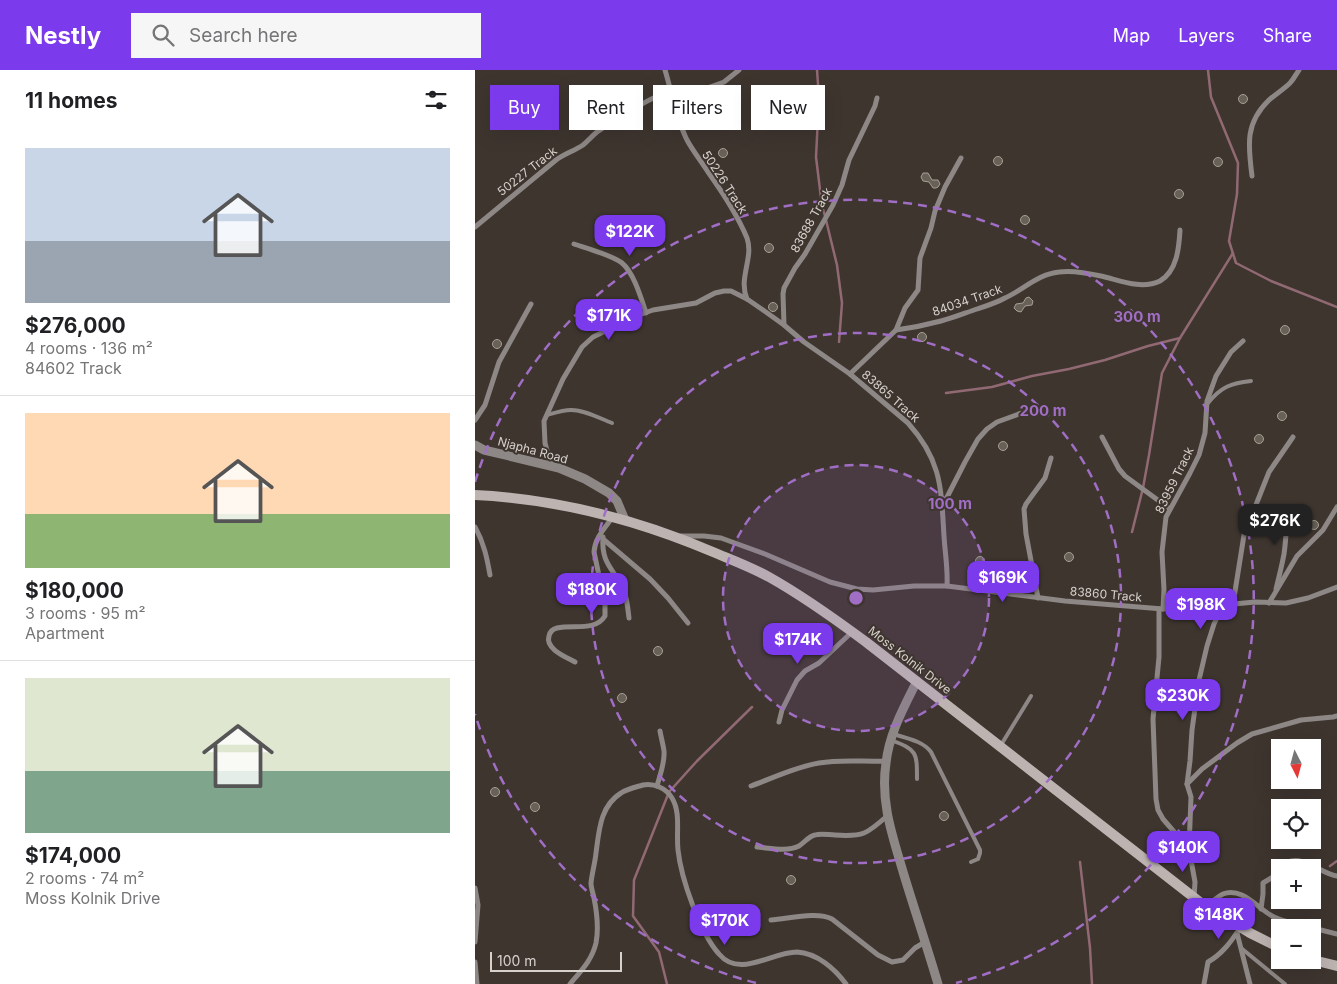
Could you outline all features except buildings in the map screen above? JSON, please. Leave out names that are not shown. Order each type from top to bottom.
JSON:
[{"type":"main road","name":"Moss Kolnik Drive","points":[[475,494],[556,504],[625,520],[690,542],[769,577],[822,609],[852,631],[1239,931],[1271,944]]},
{"type":"main road","points":[[1321,962],[1337,966]]},
{"type":"street","name":"50226 Track","points":[[665,70],[670,85]]},
{"type":"street","points":[[716,85],[724,82],[739,70]]},
{"type":"street","points":[[1251,176],[1251,127],[1262,107],[1289,84],[1299,70]]},
{"type":"street","name":"50227 Track","points":[[475,226],[556,160],[584,144],[600,130],[653,98]]},
{"type":"street","name":"83688 Track","points":[[784,325],[784,288],[833,205],[842,185],[849,160],[877,98]]},
{"type":"street","name":"50226 Track","points":[[683,130],[697,157],[724,195],[747,240],[749,252],[744,286],[747,299]]},
{"type":"street","points":[[850,374],[896,330],[905,308],[918,290],[921,258],[935,211],[945,187],[961,158]]},
{"type":"street","name":"84034 Track","points":[[896,330],[941,321],[994,303],[1006,298],[1029,283],[1055,272],[1085,273],[1126,283],[1157,282],[1172,268],[1179,247],[1181,230]]},
{"type":"street","points":[[573,244],[622,263],[631,278],[646,313]]},
{"type":"street","points":[[551,466],[544,434],[544,421],[563,379],[582,347],[593,338],[636,316],[646,313],[696,303],[715,293],[724,291],[731,291],[747,299]]},
{"type":"street","name":"83865 Track","points":[[747,299],[850,374],[916,431],[928,450],[941,484],[947,586]]},
{"type":"street","points":[[475,420],[485,406],[499,362],[531,304]]},
{"type":"street","name":"83959 Track","points":[[1189,849],[1166,824],[1157,804],[1153,719],[1164,590],[1162,547],[1165,524],[1170,508],[1191,473],[1202,445],[1209,393],[1219,370],[1231,352],[1243,341]]},
{"type":"street","points":[[943,506],[965,462],[987,428],[1003,419],[1027,411]]},
{"type":"street","points":[[1102,437],[1119,469],[1125,476],[1170,508]]},
{"type":"street","points":[[1233,604],[1244,536],[1269,472],[1293,437]]},
{"type":"street","name":"Njapha Road","points":[[475,445],[484,450],[551,466],[577,476],[609,494],[617,501],[625,520]]},
{"type":"street","points":[[1038,598],[1023,509],[1045,478],[1051,458]]},
{"type":"street","points":[[1269,603],[1297,556],[1323,530],[1337,506]]},
{"type":"street","points":[[1275,594],[1283,560],[1287,524],[1289,516],[1295,508]]},
{"type":"street","points":[[575,662],[553,649],[548,638],[553,629],[591,625],[601,622],[605,616],[605,604],[593,552],[594,544],[612,517]]},
{"type":"street","points":[[475,527],[487,554],[490,575]]},
{"type":"street","points":[[604,529],[605,561],[616,576],[626,596],[629,618]]},
{"type":"street","name":"83860 Track","points":[[671,536],[721,538],[765,554],[830,582],[857,589],[873,590],[914,586],[947,586],[1038,598],[1161,609],[1255,602],[1292,603],[1337,587]]},
{"type":"street","points":[[603,539],[650,580],[668,598],[688,623]]},
{"type":"street","points":[[1194,898],[1195,882],[1189,849],[1191,797],[1187,784],[1192,730],[1199,680],[1210,635],[1223,605]]},
{"type":"street","points":[[779,722],[782,710],[797,680],[819,663],[852,631]]},
{"type":"street","points":[[917,681],[892,737],[886,761],[884,780],[887,816],[938,984]]},
{"type":"street","points":[[1187,784],[1202,769],[1252,734],[1301,720],[1337,716]]},
{"type":"street","points":[[657,786],[664,752],[660,730]]},
{"type":"street","points":[[751,786],[819,763],[886,761]]},
{"type":"street","points":[[571,984],[589,962],[596,943],[597,912],[591,884],[600,822],[609,805],[623,792],[649,784],[669,792],[673,800],[678,817],[679,853],[684,877],[703,930],[717,953],[731,964],[739,966],[783,954],[804,953],[828,965],[840,975],[846,984]]},
{"type":"street","points":[[757,847],[784,849],[799,846],[815,834],[849,836],[863,834],[873,829],[887,816]]},
{"type":"street","points":[[1321,869],[1337,876]]},
{"type":"street","points":[[1261,909],[1263,883],[1271,878]]},
{"type":"street","points":[[475,888],[478,905],[475,942]]},
{"type":"street","points":[[1206,906],[1219,896],[1230,892],[1247,898],[1261,909],[1279,919]]},
{"type":"street","points":[[771,920],[811,916],[832,919],[878,955],[892,962],[903,960],[915,948],[925,942]]},
{"type":"street","points":[[1321,930],[1337,934]]},
{"type":"street","points":[[1239,931],[1250,984]]},
{"type":"street","points":[[1204,984],[1208,962],[1216,958],[1226,948],[1239,931]]},
{"type":"street","points":[[475,962],[476,982]]},
{"type":"lane","points":[[1207,404],[1220,390],[1237,382],[1251,380]]},
{"type":"lane","points":[[547,415],[574,410],[612,423]]},
{"type":"lane","points":[[1000,747],[1031,696]]},
{"type":"lane","points":[[892,737],[914,752],[917,763],[917,779]]},
{"type":"lane","points":[[892,737],[919,742],[931,752],[980,850],[981,853],[978,859],[971,862]]},
{"type":"lane","points":[[1241,948],[1285,984]]},
{"type":"waterway","points":[[817,70],[819,98],[816,157],[822,206],[837,265],[842,303],[839,342]]},
{"type":"waterway","points":[[1208,70],[1211,97],[1238,163],[1237,194],[1229,241],[1236,263],[1271,281],[1337,307]]},
{"type":"waterway","points":[[1132,532],[1143,488],[1162,373],[1180,338],[1233,253]]},
{"type":"waterway","points":[[946,393],[992,387],[1032,376],[1069,369],[1180,338]]},
{"type":"waterway","points":[[667,984],[659,952],[633,916],[634,880],[669,792],[697,761],[752,707]]},
{"type":"waterway","points":[[1330,866],[1337,861]]},
{"type":"waterway","points":[[1080,862],[1090,948],[1092,984]]}]
